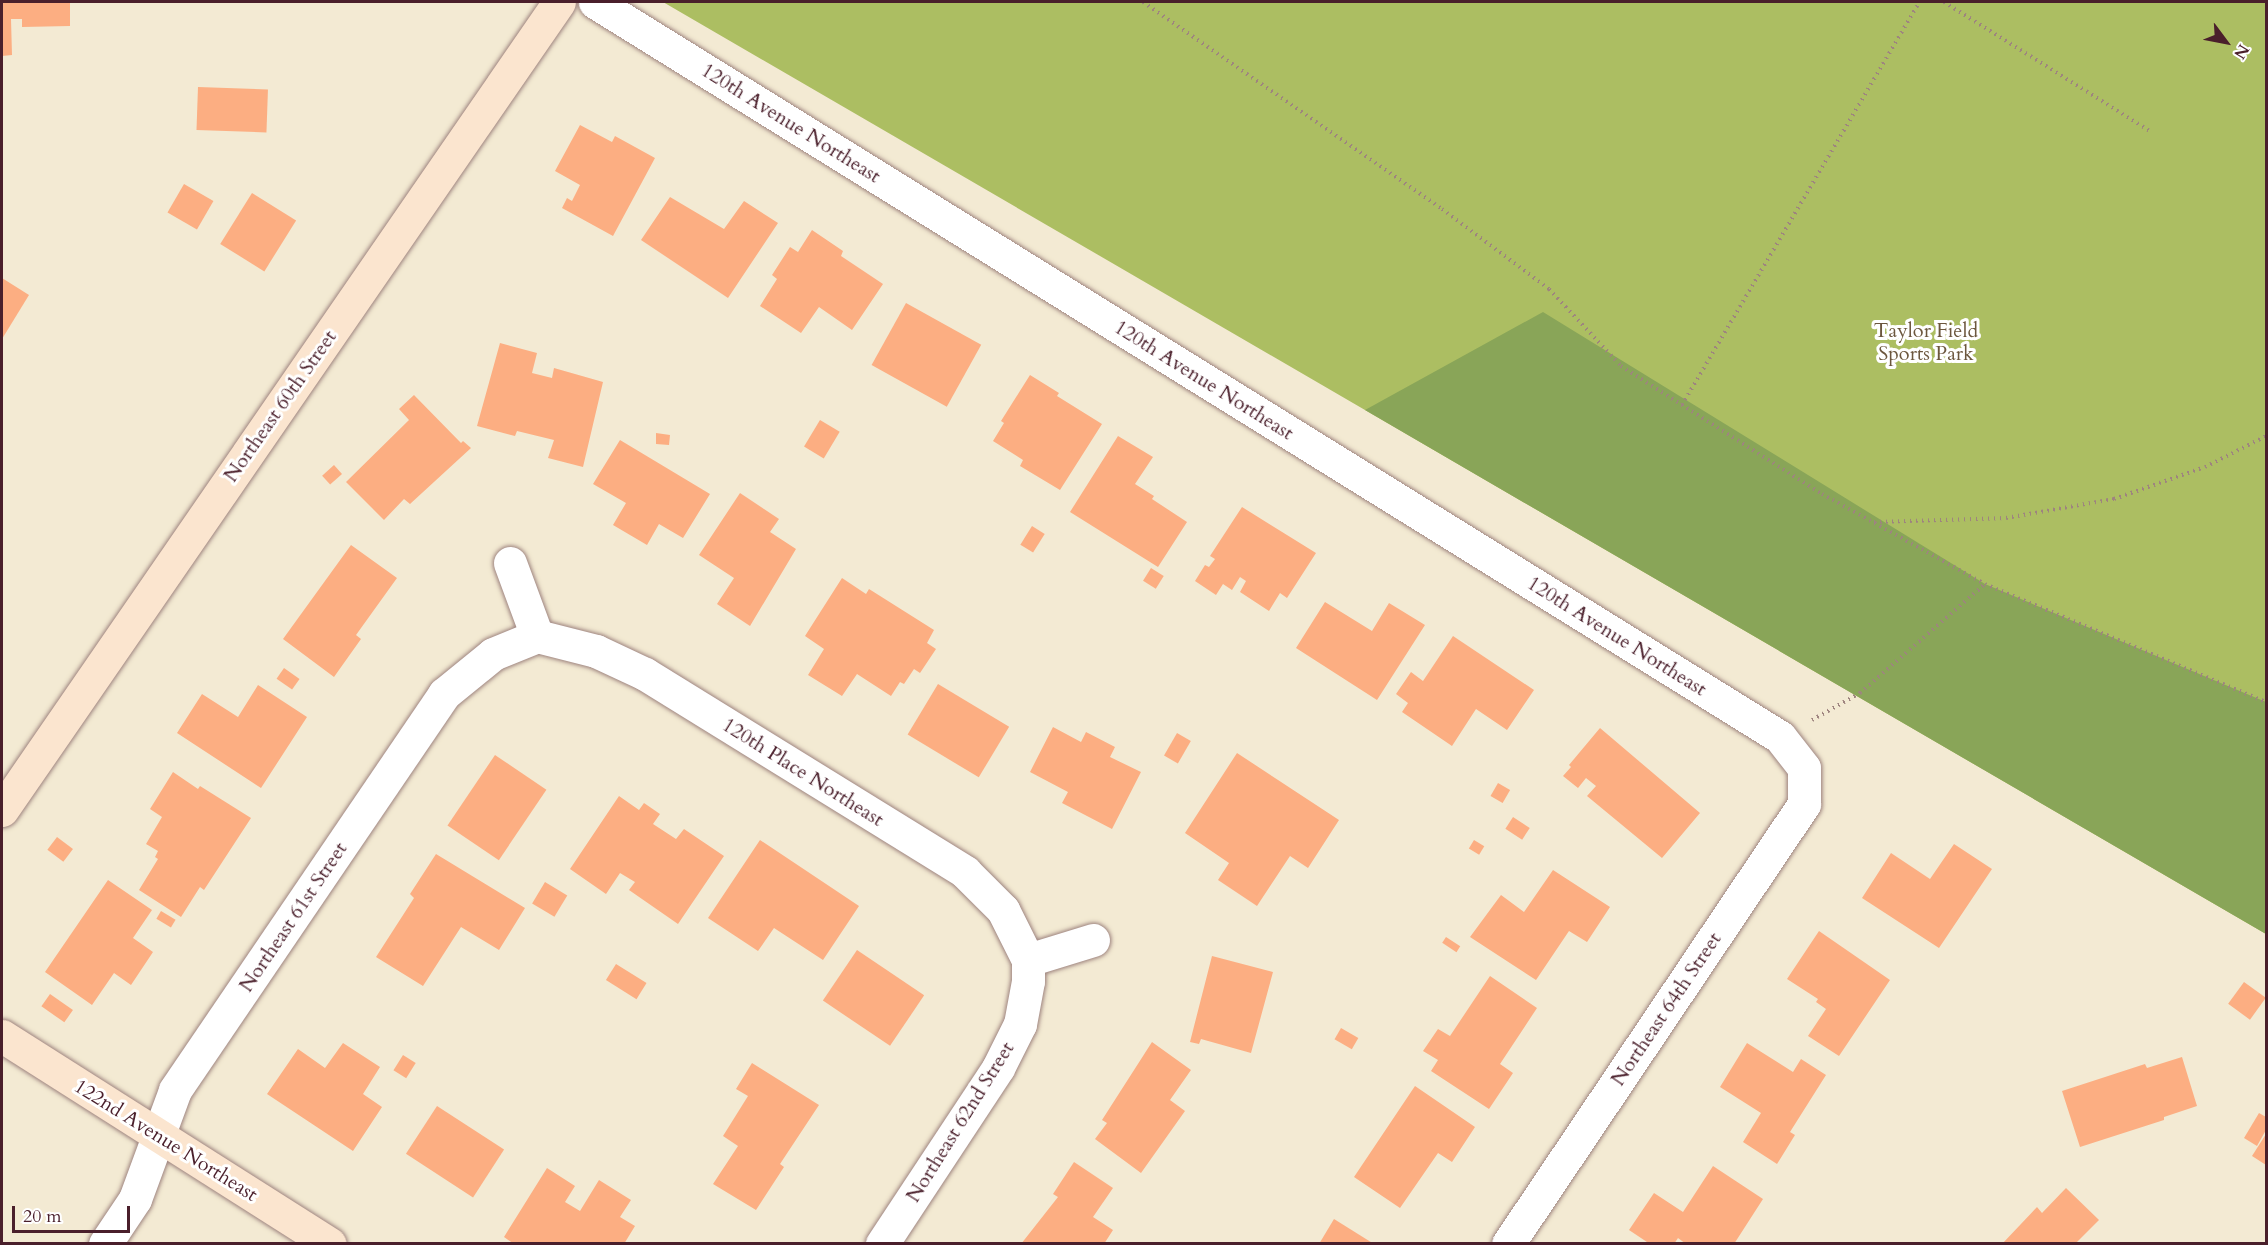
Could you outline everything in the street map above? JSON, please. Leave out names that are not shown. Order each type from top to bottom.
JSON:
[{"type":"street","name":"Northeast 60th Street","points":[[2,810],[559,2]]},
{"type":"street","name":"120th Avenue Northeast","points":[[595,2],[1780,737],[1804,768]]},
{"type":"street","points":[[510,563],[537,636]]},
{"type":"street","name":"120th Place Northeast","points":[[537,636],[596,651],[645,674],[965,872],[1003,910],[1028,960]]},
{"type":"street","name":"Northeast 61st Street","points":[[105,1244],[135,1199],[175,1090],[444,694],[493,654],[537,636]]},
{"type":"street","name":"Northeast 64th Street","points":[[1508,1244],[1804,804],[1804,768]]},
{"type":"street","points":[[1028,960],[1093,940]]},
{"type":"street","name":"Northeast 62nd Street","points":[[882,1244],[998,1068],[1020,1024],[1028,981],[1028,960]]},
{"type":"street","name":"122nd Avenue Northeast","points":[[2,1036],[330,1244]]},
{"type":"path","points":[[1143,2],[1442,209],[1550,290],[1621,366],[1822,494],[1984,584],[2266,702]]},
{"type":"path","points":[[1682,405],[1919,2]]},
{"type":"path","points":[[1944,2],[2151,132]]},
{"type":"path","points":[[1873,522],[2006,518],[2114,499],[2205,467],[2266,436]]},
{"type":"path","points":[[1780,737],[1860,693],[1984,584]]},
{"type":"green space","name":"Taylor Field Sports Park","points":[[663,2],[2266,2],[2266,934],[1365,410]]},
{"type":"green space","points":[[1543,312],[1985,584],[2266,702],[2266,934],[1365,410]]},
{"type":"building","points":[[2,2],[70,2],[70,26],[22,27],[22,19],[11,19],[12,55],[2,56]]},
{"type":"building","points":[[198,87],[268,89],[266,132],[196,130]]},
{"type":"building","points":[[580,125],[612,142],[615,136],[655,158],[613,236],[562,208],[567,198],[572,201],[580,185],[555,171]]},
{"type":"building","points":[[184,184],[213,201],[197,230],[168,213]]},
{"type":"building","points":[[252,193],[296,221],[264,271],[220,244]]},
{"type":"building","points":[[670,197],[724,229],[744,201],[778,223],[728,298],[641,240]]},
{"type":"building","points":[[812,230],[843,251],[841,256],[883,284],[852,330],[819,307],[801,333],[760,306],[777,279],[772,275],[790,247],[798,252]]},
{"type":"building","points":[[2,278],[29,295],[2,339]]},
{"type":"building","points":[[906,303],[981,345],[947,407],[872,365]]},
{"type":"building","points":[[500,343],[537,353],[532,373],[552,378],[554,368],[603,382],[583,467],[548,458],[554,440],[517,431],[515,436],[477,426]]},
{"type":"building","points":[[1030,375],[1059,393],[1057,396],[1102,424],[1060,490],[1020,466],[1023,460],[993,441],[1004,423],[1001,421]]},
{"type":"building","points":[[414,395],[461,443],[463,441],[471,448],[410,504],[404,499],[384,520],[346,482],[409,420],[399,409]]},
{"type":"building","points":[[820,420],[840,432],[824,458],[804,447]]},
{"type":"building","points":[[656,433],[670,435],[669,445],[656,444]]},
{"type":"building","points":[[1118,436],[1153,457],[1135,484],[1154,496],[1152,499],[1187,522],[1158,567],[1070,512]]},
{"type":"building","points":[[620,440],[710,494],[683,538],[659,524],[647,545],[613,525],[626,503],[593,484]]},
{"type":"building","points":[[334,465],[342,474],[330,485],[322,476]]},
{"type":"building","points":[[740,493],[779,519],[770,532],[796,549],[750,626],[717,604],[734,578],[699,555]]},
{"type":"building","points":[[1242,507],[1316,553],[1287,598],[1280,593],[1269,611],[1240,592],[1246,581],[1240,577],[1232,590],[1223,584],[1216,595],[1195,581],[1205,565],[1209,567],[1215,559],[1210,556]]},
{"type":"building","points":[[1032,526],[1045,534],[1033,553],[1020,545]]},
{"type":"building","points":[[351,545],[397,578],[356,635],[361,639],[334,677],[283,639]]},
{"type":"building","points":[[1151,568],[1164,576],[1156,589],[1143,581]]},
{"type":"building","points":[[842,578],[866,594],[869,589],[934,630],[927,643],[936,649],[920,673],[914,669],[904,684],[900,682],[891,696],[857,674],[842,696],[808,675],[824,649],[805,636]]},
{"type":"building","points":[[1325,602],[1372,631],[1389,603],[1425,625],[1377,700],[1296,648]]},
{"type":"building","points":[[1453,636],[1534,690],[1507,730],[1476,709],[1452,746],[1402,712],[1408,703],[1396,694],[1411,672],[1423,681]]},
{"type":"building","points":[[284,668],[300,679],[292,690],[277,679]]},
{"type":"building","points":[[938,684],[1009,727],[979,777],[908,735]]},
{"type":"building","points":[[258,685],[307,717],[261,788],[177,733],[202,694],[238,717]]},
{"type":"building","points":[[1053,727],[1081,742],[1086,732],[1115,747],[1110,757],[1141,772],[1112,829],[1062,803],[1068,792],[1030,772]]},
{"type":"building","points":[[1600,728],[1700,813],[1662,858],[1587,796],[1596,786],[1586,778],[1578,788],[1563,776],[1571,767],[1569,765]]},
{"type":"building","points":[[1177,733],[1191,741],[1178,764],[1164,756]]},
{"type":"building","points":[[1237,753],[1339,820],[1308,868],[1290,856],[1257,906],[1218,880],[1229,863],[1185,833]]},
{"type":"building","points":[[495,755],[546,790],[499,860],[447,825]]},
{"type":"building","points":[[173,772],[198,789],[200,786],[251,818],[204,890],[200,887],[181,917],[139,890],[158,859],[155,857],[158,851],[146,844],[162,817],[150,809]]},
{"type":"building","points":[[1498,783],[1510,790],[1503,803],[1490,796]]},
{"type":"building","points":[[619,796],[639,810],[644,803],[660,814],[653,824],[676,839],[684,829],[724,856],[678,924],[629,890],[635,882],[620,873],[606,894],[570,869]]},
{"type":"building","points":[[1513,817],[1530,828],[1522,840],[1505,829]]},
{"type":"building","points":[[57,837],[73,849],[63,862],[47,850]]},
{"type":"building","points":[[760,840],[859,906],[823,960],[774,928],[758,951],[708,918]]},
{"type":"building","points":[[1474,840],[1484,846],[1479,855],[1469,849]]},
{"type":"building","points":[[1954,844],[1992,869],[1939,948],[1862,898],[1891,853],[1930,879]]},
{"type":"building","points":[[436,854],[525,908],[499,950],[461,927],[423,986],[376,957],[414,898],[410,894]]},
{"type":"building","points":[[1553,870],[1610,907],[1587,942],[1569,931],[1536,980],[1470,937],[1501,895],[1524,912]]},
{"type":"building","points":[[108,880],[152,910],[133,938],[153,952],[131,985],[114,973],[92,1005],[45,972]]},
{"type":"building","points":[[545,882],[567,895],[554,917],[532,903]]},
{"type":"building","points":[[161,911],[176,920],[171,927],[156,919]]},
{"type":"building","points":[[1819,931],[1890,980],[1839,1056],[1808,1036],[1826,1009],[1816,1002],[1818,999],[1787,979]]},
{"type":"building","points":[[1446,937],[1460,946],[1456,952],[1442,943]]},
{"type":"building","points":[[857,950],[924,995],[890,1046],[823,1001]]},
{"type":"building","points":[[1212,956],[1273,972],[1251,1053],[1201,1039],[1199,1044],[1190,1042]]},
{"type":"building","points":[[616,964],[647,983],[636,999],[606,980]]},
{"type":"building","points":[[1490,976],[1537,1008],[1500,1064],[1513,1073],[1489,1109],[1431,1071],[1438,1060],[1423,1051],[1438,1029],[1450,1036]]},
{"type":"building","points":[[2244,982],[2266,998],[2250,1020],[2228,1004]]},
{"type":"building","points":[[50,994],[73,1010],[64,1022],[41,1006]]},
{"type":"building","points":[[1341,1028],[1358,1038],[1352,1049],[1334,1039]]},
{"type":"building","points":[[1152,1042],[1191,1070],[1170,1100],[1185,1111],[1141,1173],[1095,1139],[1107,1123],[1102,1120]]},
{"type":"building","points":[[343,1043],[380,1067],[363,1094],[382,1107],[353,1151],[267,1094],[298,1049],[325,1068]]},
{"type":"building","points":[[1747,1043],[1793,1072],[1801,1059],[1826,1075],[1790,1132],[1795,1135],[1777,1164],[1743,1142],[1761,1113],[1720,1087]]},
{"type":"building","points":[[403,1055],[416,1063],[406,1078],[393,1070]]},
{"type":"building","points":[[2182,1057],[2197,1106],[2164,1117],[2164,1120],[2080,1147],[2062,1091],[2145,1064],[2147,1068]]},
{"type":"building","points":[[752,1063],[819,1105],[780,1164],[784,1167],[756,1210],[713,1184],[738,1146],[723,1136],[748,1096],[736,1089]]},
{"type":"building","points":[[1415,1086],[1475,1127],[1452,1162],[1438,1153],[1400,1208],[1354,1177]]},
{"type":"building","points":[[437,1106],[504,1150],[473,1197],[406,1154]]},
{"type":"building","points":[[2259,1113],[2266,1117],[2266,1130],[2257,1146],[2244,1138]]},
{"type":"building","points":[[2266,1134],[2266,1165],[2252,1156]]},
{"type":"building","points":[[1074,1162],[1113,1188],[1093,1217],[1113,1230],[1104,1244],[1021,1244],[1058,1197],[1053,1194]]},
{"type":"building","points":[[1713,1166],[1763,1199],[1734,1244],[1686,1244],[1678,1238],[1674,1244],[1650,1244],[1629,1230],[1654,1193],[1683,1212]]},
{"type":"building","points":[[547,1168],[575,1186],[565,1202],[580,1211],[599,1180],[631,1200],[620,1217],[635,1226],[624,1244],[514,1244],[504,1237]]},
{"type":"building","points":[[2066,1188],[2099,1220],[2075,1244],[2002,1244],[2037,1207],[2042,1213]]},
{"type":"building","points":[[1334,1219],[1374,1244],[1319,1244]]}]
